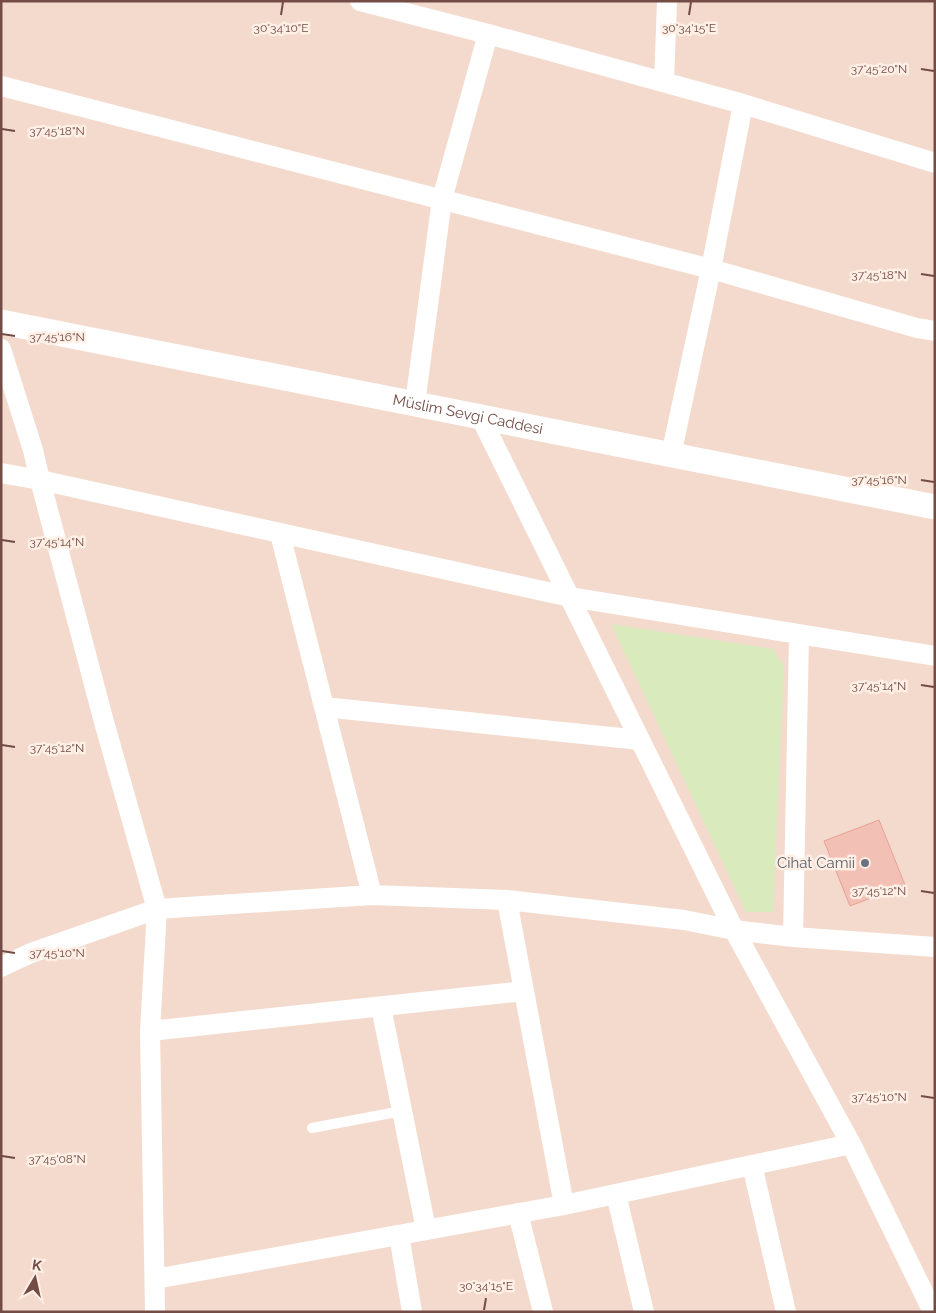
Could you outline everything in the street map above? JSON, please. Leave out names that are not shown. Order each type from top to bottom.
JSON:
[{"type":"street","points":[[360,1],[743,104],[935,163]]},
{"type":"street","points":[[664,82],[667,1]]},
{"type":"street","points":[[415,404],[442,199],[488,34]]},
{"type":"street","points":[[1,86],[711,269],[917,328],[935,331]]},
{"type":"street","points":[[671,455],[711,269],[743,104]]},
{"type":"street","name":"Müslim Sevgi Caddesi","points":[[1,322],[935,506]]},
{"type":"street","points":[[1,350],[33,450],[104,722],[158,909],[150,1031],[155,1312]]},
{"type":"street","points":[[480,416],[734,930],[851,1144],[933,1312]]},
{"type":"street","points":[[1,473],[570,597],[935,656]]},
{"type":"street","points":[[280,534],[372,895]]},
{"type":"street","points":[[792,937],[798,634]]},
{"type":"street","points":[[324,706],[640,740]]},
{"type":"street","points":[[1,967],[31,953],[158,909],[372,895],[507,900],[684,920],[734,930],[792,937],[935,947]]},
{"type":"street","points":[[507,900],[564,1204]]},
{"type":"street","points":[[150,1031],[524,991]]},
{"type":"street","points":[[381,1007],[426,1229]]},
{"type":"street","points":[[155,1279],[616,1194],[851,1144]]},
{"type":"street","points":[[752,1165],[786,1312]]},
{"type":"street","points":[[616,1194],[644,1312]]},
{"type":"street","points":[[518,1213],[543,1312]]},
{"type":"street","points":[[399,1235],[412,1312]]},
{"type":"lane","points":[[312,1128],[402,1111]]},
{"type":"shaded area","points":[[1,1],[935,1],[935,1312],[1,1312]]},
{"type":"green space","points":[[611,624],[773,649],[784,666],[773,912],[746,912]]},
{"type":"building","name":"Cihat Camii","points":[[879,820],[905,885],[850,906],[824,841]]},
{"type":"place","name":"Cihat Camii","points":[[865,863]]}]
